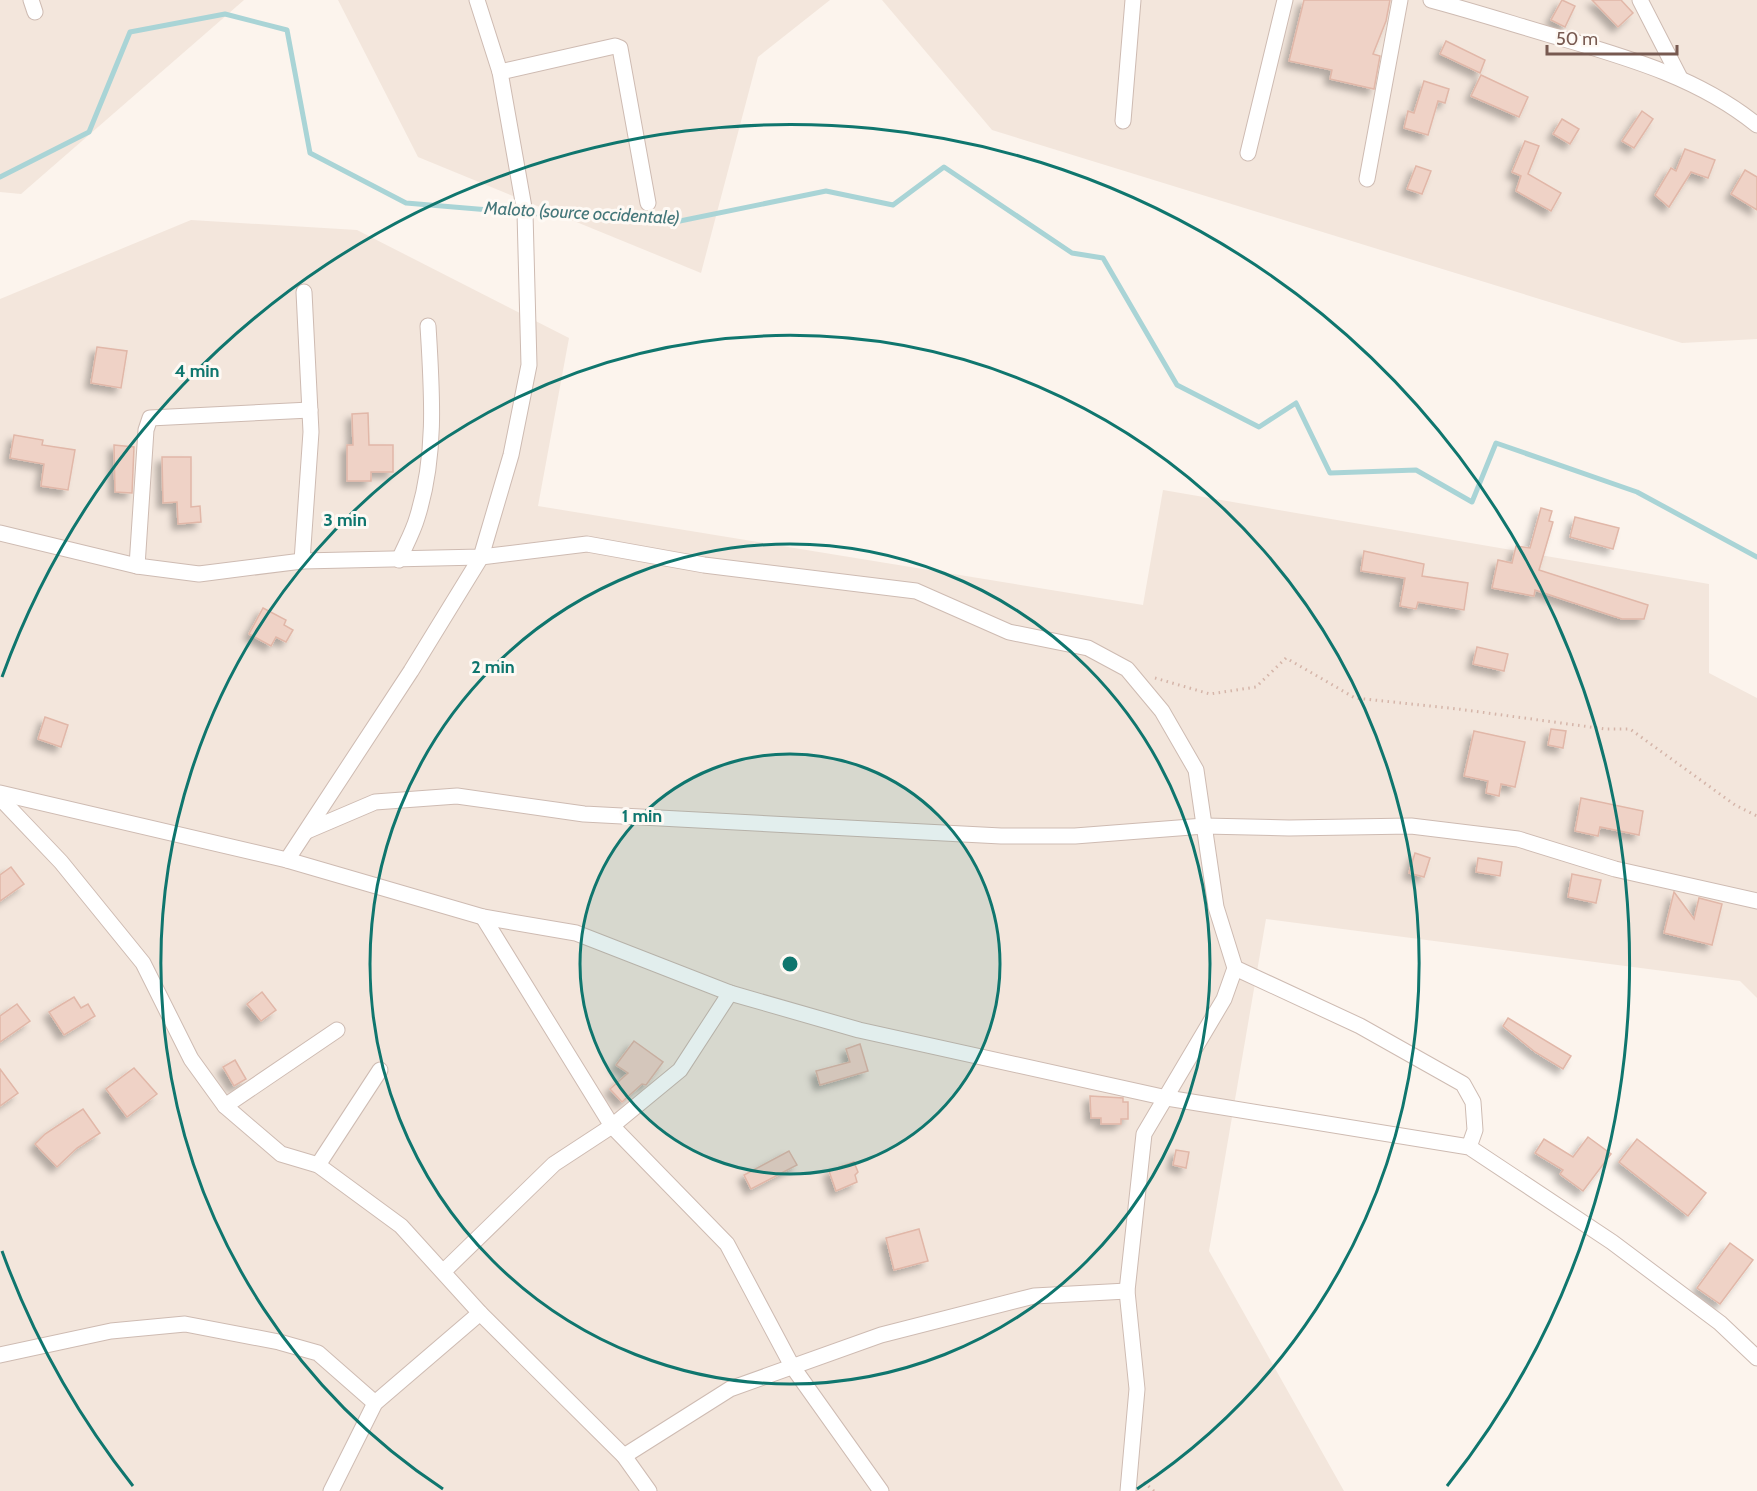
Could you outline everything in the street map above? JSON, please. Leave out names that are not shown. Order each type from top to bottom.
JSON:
[{"type":"street","points":[[287,860],[481,557],[511,455],[529,364],[525,213],[500,72],[477,0]]},
{"type":"street","points":[[1123,122],[1133,0]]},
{"type":"street","points":[[1248,153],[1285,0]]},
{"type":"street","points":[[1367,179],[1400,0]]},
{"type":"street","points":[[1431,0],[1636,60],[1680,78],[1737,109],[1757,125]]},
{"type":"street","points":[[1640,0],[1680,78]]},
{"type":"street","points":[[500,72],[615,46],[620,48],[648,203]]},
{"type":"street","points":[[302,561],[311,432],[304,292]]},
{"type":"street","points":[[399,560],[417,519],[432,439],[433,396],[428,326]]},
{"type":"street","points":[[137,566],[146,429],[150,418],[310,410]]},
{"type":"street","points":[[0,533],[137,566],[199,574],[302,561],[481,557],[587,544],[704,565],[916,591],[1009,632],[1088,648],[1127,669],[1162,711],[1196,770],[1216,907],[1235,968],[1224,999],[1144,1134],[1127,1291],[1137,1389],[1128,1491]]},
{"type":"street","points":[[0,794],[287,860],[483,917],[576,933],[730,993],[859,1030],[1167,1098],[1469,1147],[1612,1242],[1720,1323],[1757,1358]]},
{"type":"street","points":[[307,831],[375,802],[457,796],[584,813],[1001,836],[1075,836],[1204,826],[1412,826],[1518,839],[1615,869],[1757,901]]},
{"type":"street","points":[[0,798],[61,862],[143,963],[191,1059],[225,1106],[281,1154],[318,1165],[400,1226],[444,1271],[480,1313],[624,1456],[649,1491]]},
{"type":"street","points":[[483,917],[612,1126],[727,1244],[792,1366],[881,1491]]},
{"type":"street","points":[[1235,968],[1360,1026],[1463,1084],[1473,1102],[1476,1130],[1469,1147]]},
{"type":"street","points":[[444,1271],[554,1164],[612,1126],[680,1070],[730,993]]},
{"type":"street","points":[[225,1106],[337,1030]]},
{"type":"street","points":[[318,1165],[380,1070]]},
{"type":"street","points":[[624,1456],[730,1389],[881,1335],[1034,1296],[1127,1291]]},
{"type":"street","points":[[331,1491],[375,1403],[480,1313]]},
{"type":"street","points":[[0,1355],[111,1331],[185,1324],[279,1342],[318,1353],[375,1403]]},
{"type":"path","points":[[1127,669],[1210,694],[1256,687],[1286,658],[1355,698],[1605,729],[1630,729],[1735,805],[1757,816]]},
{"type":"shaded area","points":[[0,0],[244,0],[21,194],[0,192]]},
{"type":"shaded area","points":[[338,0],[830,0],[758,57],[701,273],[418,157]]},
{"type":"shaded area","points":[[882,0],[1757,0],[1757,339],[1682,343],[992,130]]},
{"type":"shaded area","points":[[191,220],[357,230],[569,338],[538,506],[1143,605],[1163,490],[1709,584],[1709,673],[1757,698],[1757,998],[1740,981],[1266,919],[1209,1251],[1344,1491],[0,1491],[0,299]]},
{"type":"building","points":[[1304,0],[1390,0],[1386,21],[1373,54],[1380,56],[1374,89],[1330,79],[1332,70],[1289,61]]},
{"type":"building","points":[[1562,0],[1575,6],[1565,27],[1551,20]]},
{"type":"building","points":[[1592,0],[1621,0],[1633,13],[1618,27]]},
{"type":"building","points":[[1446,41],[1485,60],[1480,73],[1440,54]]},
{"type":"building","points":[[1481,75],[1528,97],[1519,117],[1471,96]]},
{"type":"building","points":[[1424,81],[1449,89],[1445,103],[1438,101],[1428,135],[1404,128],[1408,111],[1414,113]]},
{"type":"building","points":[[1642,111],[1653,119],[1634,148],[1622,141]]},
{"type":"building","points":[[1562,119],[1579,129],[1570,144],[1553,134]]},
{"type":"building","points":[[1525,141],[1539,146],[1528,174],[1561,193],[1551,211],[1516,191],[1521,176],[1512,172]]},
{"type":"building","points":[[1685,149],[1715,160],[1708,178],[1691,172],[1669,207],[1655,195],[1671,168],[1676,171]]},
{"type":"building","points":[[1416,166],[1431,171],[1422,194],[1407,189]]},
{"type":"building","points":[[1745,170],[1757,177],[1757,210],[1731,194]]},
{"type":"building","points":[[97,347],[127,351],[121,388],[91,383]]},
{"type":"building","points":[[368,413],[369,445],[393,445],[393,472],[371,472],[371,481],[347,481],[347,445],[353,445],[352,414]]},
{"type":"building","points":[[14,435],[43,440],[42,445],[75,450],[68,490],[41,486],[44,464],[10,458]]},
{"type":"building","points":[[114,445],[134,447],[132,493],[115,492]]},
{"type":"building","points":[[162,457],[191,457],[191,507],[200,506],[201,522],[178,524],[177,502],[163,503]]},
{"type":"building","points":[[1541,508],[1552,511],[1549,521],[1553,522],[1539,570],[1648,605],[1644,619],[1622,619],[1535,590],[1534,596],[1492,588],[1498,560],[1512,563],[1516,546],[1530,548]]},
{"type":"building","points":[[1575,517],[1619,528],[1613,549],[1570,537]]},
{"type":"building","points":[[1364,551],[1424,564],[1422,576],[1468,583],[1464,610],[1418,602],[1416,609],[1400,606],[1405,578],[1361,571]]},
{"type":"building","points":[[263,608],[286,620],[284,625],[293,630],[286,642],[276,637],[271,646],[249,634]]},
{"type":"building","points":[[1477,647],[1508,654],[1504,671],[1473,664]]},
{"type":"building","points":[[45,717],[68,725],[61,747],[38,739]]},
{"type":"building","points":[[1551,729],[1566,731],[1563,748],[1548,745]]},
{"type":"building","points":[[1474,731],[1525,742],[1515,787],[1501,784],[1499,796],[1486,793],[1488,781],[1464,776]]},
{"type":"building","points":[[1581,798],[1643,811],[1639,835],[1600,827],[1598,836],[1575,831]]},
{"type":"building","points":[[1415,853],[1430,858],[1424,877],[1409,873]]},
{"type":"building","points":[[1478,858],[1502,862],[1500,876],[1476,872]]},
{"type":"building","points":[[11,867],[24,884],[0,901],[0,875]]},
{"type":"building","points":[[1572,874],[1601,880],[1596,903],[1568,897]]},
{"type":"building","points":[[1674,892],[1694,919],[1699,898],[1722,904],[1712,945],[1664,933]]},
{"type":"building","points":[[262,992],[276,1010],[261,1021],[247,1004]]},
{"type":"building","points":[[74,997],[81,1008],[88,1004],[95,1016],[64,1035],[49,1012]]},
{"type":"building","points":[[17,1004],[30,1021],[0,1042],[0,1016]]},
{"type":"building","points":[[1508,1018],[1571,1056],[1563,1069],[1535,1052],[1503,1026]]},
{"type":"building","points":[[634,1041],[663,1062],[646,1085],[642,1084],[622,1102],[610,1089],[628,1073],[616,1065]]},
{"type":"building","points":[[860,1044],[868,1071],[820,1085],[816,1071],[850,1062],[846,1049]]},
{"type":"building","points":[[235,1060],[246,1079],[234,1086],[223,1067]]},
{"type":"building","points":[[134,1068],[157,1094],[127,1117],[106,1089]]},
{"type":"building","points":[[0,1069],[18,1093],[0,1106]]},
{"type":"building","points":[[1090,1096],[1123,1098],[1123,1102],[1128,1102],[1128,1119],[1121,1119],[1121,1124],[1101,1124],[1101,1118],[1091,1118]]},
{"type":"building","points":[[83,1109],[100,1133],[77,1148],[57,1167],[35,1144],[45,1134]]},
{"type":"building","points":[[1588,1137],[1611,1154],[1583,1191],[1560,1174],[1563,1170],[1535,1153],[1544,1139],[1573,1157]]},
{"type":"building","points":[[1637,1139],[1706,1193],[1688,1216],[1619,1162]]},
{"type":"building","points":[[1176,1150],[1189,1152],[1186,1168],[1173,1165]]},
{"type":"building","points":[[789,1151],[797,1165],[751,1189],[744,1175]]},
{"type":"building","points":[[854,1162],[858,1172],[855,1175],[857,1182],[836,1191],[829,1171]]},
{"type":"building","points":[[919,1229],[928,1261],[894,1270],[886,1238]]},
{"type":"building","points":[[1730,1243],[1753,1260],[1720,1304],[1697,1288]]},
{"type":"waterway","name":"Maloto (source occidentale)","points":[[0,177],[89,132],[130,32],[225,14],[287,30],[310,153],[406,203],[675,222],[826,191],[893,205],[944,167],[1072,253],[1103,258],[1177,385],[1259,427],[1296,403],[1330,473],[1416,470],[1472,502],[1496,443],[1637,492],[1757,557]]}]
